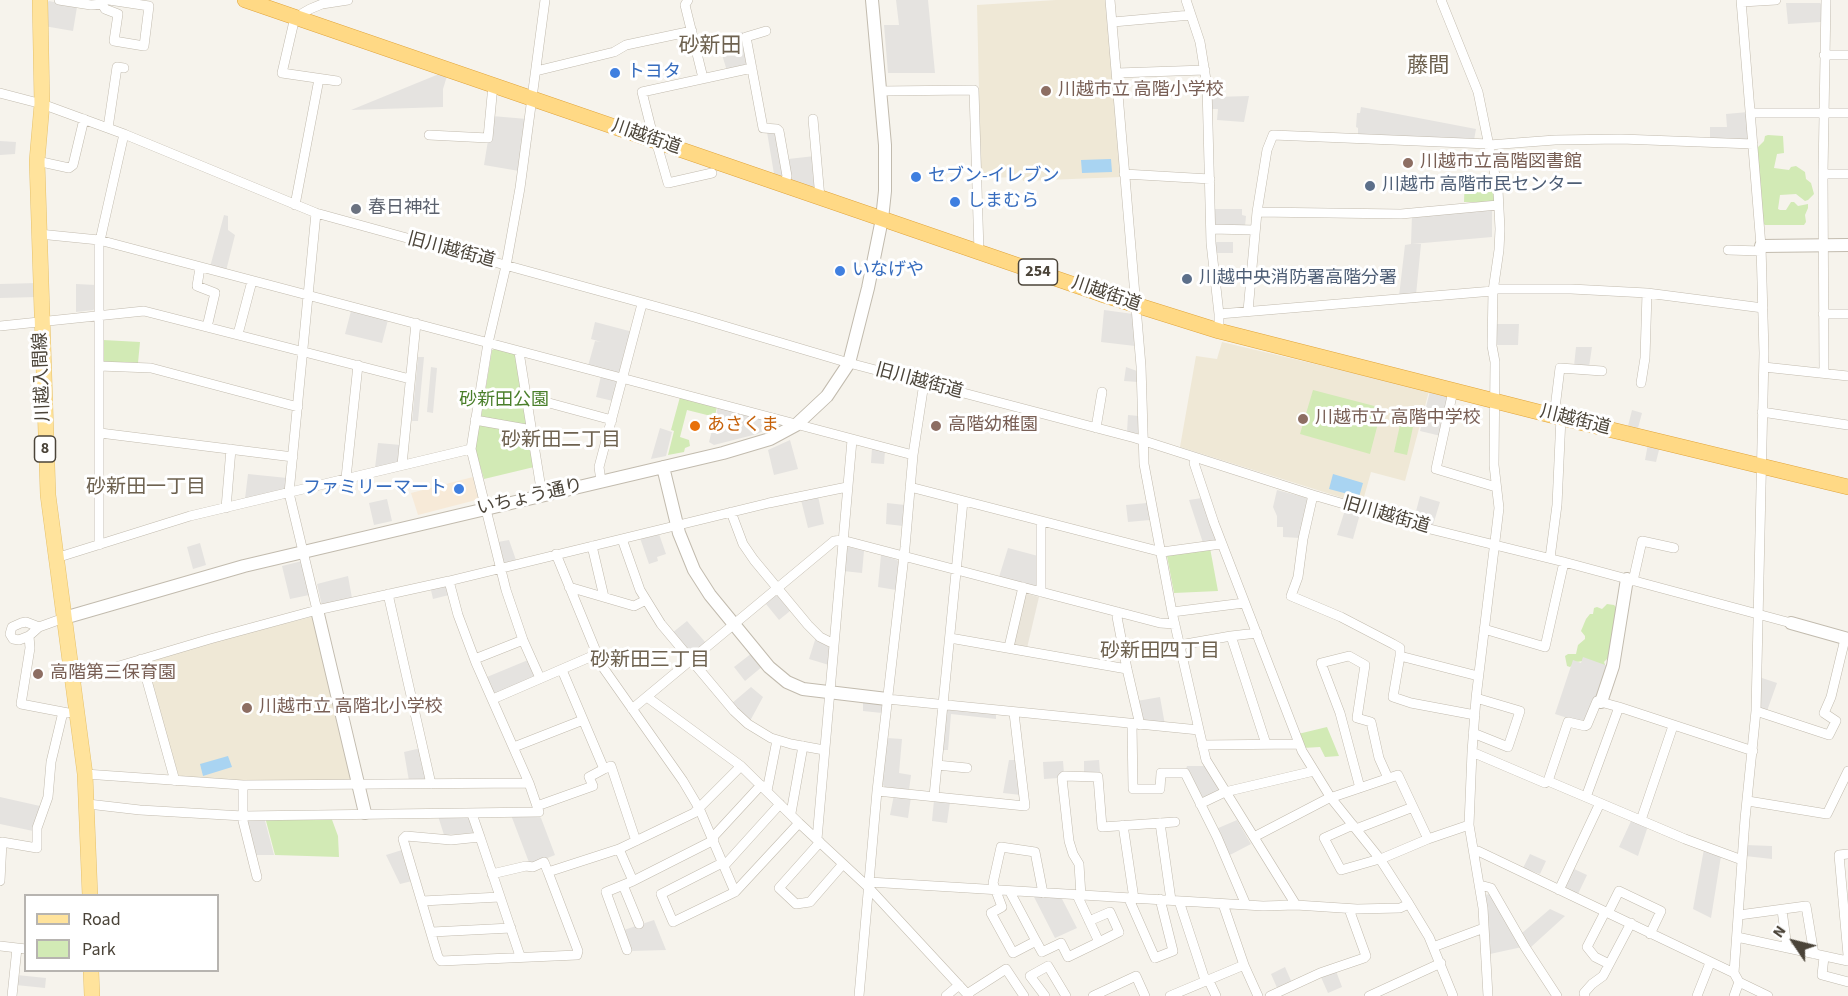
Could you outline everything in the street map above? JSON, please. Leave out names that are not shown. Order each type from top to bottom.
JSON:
[{"type":"highway","name":"川越街道","points":[[245,0],[1136,306],[1219,332],[1848,487]]},
{"type":"main road","name":"川越入間線","points":[[40,0],[42,104],[37,161],[48,495],[72,681],[70,713],[85,774],[90,894]]},
{"type":"main road","points":[[91,972],[92,996]]},
{"type":"street","points":[[59,0],[92,5],[106,1],[149,6],[143,47],[114,42],[118,14],[105,9],[106,1]]},
{"type":"street","points":[[337,81],[282,73],[297,18],[322,4],[348,0]]},
{"type":"street","points":[[540,678],[522,640],[506,590],[471,449],[488,343],[506,266],[520,188],[545,0]]},
{"type":"street","points":[[688,0],[686,5],[703,78]]},
{"type":"street","name":"いちょう通り","points":[[39,627],[26,622],[10,630],[13,639],[19,640],[29,636],[39,627],[64,618],[184,583],[303,551],[723,453],[762,441],[796,425],[827,396],[842,377],[849,363],[882,219],[885,191],[885,145],[872,0]]},
{"type":"street","points":[[1110,0],[1136,306],[1144,464],[1172,612],[1206,760],[1296,905]]},
{"type":"street","points":[[1185,0],[1200,42],[1208,86],[1211,229],[1219,332]]},
{"type":"street","points":[[1440,0],[1478,92],[1498,190],[1499,250],[1493,290],[1492,346],[1496,487],[1499,508],[1478,676],[1469,825],[1480,885],[1488,996]]},
{"type":"street","points":[[1768,996],[1739,982],[1734,973],[1756,711],[1764,367],[1761,248],[1742,1],[1776,0]]},
{"type":"street","points":[[1824,373],[1823,174],[1826,0]]},
{"type":"street","points":[[1113,22],[1191,15]]},
{"type":"street","points":[[536,71],[614,52],[626,45],[692,31]]},
{"type":"street","points":[[766,31],[746,37],[763,128],[779,130],[787,176],[784,185]]},
{"type":"street","points":[[1824,56],[1848,56]]},
{"type":"street","points":[[108,128],[117,67],[124,68]]},
{"type":"street","points":[[712,173],[668,183],[641,93],[655,88],[752,68]]},
{"type":"street","points":[[1117,73],[1205,70]]},
{"type":"street","points":[[296,205],[319,79]]},
{"type":"street","points":[[429,135],[488,138],[493,85]]},
{"type":"street","points":[[880,91],[974,90],[979,252]]},
{"type":"street","name":"旧川越街道","points":[[0,93],[42,104],[124,134],[316,213],[849,363],[1144,441],[1313,495],[1430,529],[1550,558],[1846,639]]},
{"type":"street","points":[[1750,113],[1848,113]]},
{"type":"street","points":[[813,118],[820,198]]},
{"type":"street","points":[[37,161],[69,168],[73,165],[84,119]]},
{"type":"street","points":[[99,545],[99,240],[124,134]]},
{"type":"street","points":[[1248,311],[1257,212],[1267,150],[1273,135],[1489,145],[1555,140],[1621,139],[1753,144]]},
{"type":"street","points":[[1124,174],[1210,179]]},
{"type":"street","points":[[1823,174],[1848,174]]},
{"type":"street","points":[[1257,212],[1401,214],[1498,205]]},
{"type":"street","points":[[316,213],[289,493],[365,813]]},
{"type":"street","points":[[1211,229],[1255,230]]},
{"type":"street","points":[[39,234],[99,240],[913,455]]},
{"type":"street","points":[[1728,250],[1848,245]]},
{"type":"street","points":[[200,268],[196,286],[216,293],[207,327]]},
{"type":"street","points":[[238,334],[252,281]]},
{"type":"street","points":[[1219,314],[1493,290],[1571,289],[1647,293],[1763,308]]},
{"type":"street","points":[[1641,383],[1645,358],[1647,293]]},
{"type":"street","points":[[601,481],[599,467],[642,304]]},
{"type":"street","points":[[0,326],[144,311],[411,379]]},
{"type":"street","points":[[1823,314],[1848,314]]},
{"type":"street","points":[[402,465],[416,324]]},
{"type":"street","points":[[519,352],[542,495]]},
{"type":"street","points":[[346,478],[358,365]]},
{"type":"street","points":[[99,366],[151,368],[298,407]]},
{"type":"street","points":[[1764,367],[1848,376]]},
{"type":"street","points":[[1550,558],[1557,505],[1558,369],[1602,371]]},
{"type":"street","points":[[859,996],[877,791],[904,556],[913,455],[924,383]]},
{"type":"street","points":[[1453,391],[1436,469],[1496,487]]},
{"type":"street","points":[[1096,428],[1102,392]]},
{"type":"street","points":[[527,397],[612,420]]},
{"type":"street","points":[[1762,412],[1848,425]]},
{"type":"street","points":[[475,420],[532,430]]},
{"type":"street","points":[[100,433],[292,457]]},
{"type":"street","points":[[843,864],[810,902],[796,904],[779,888],[818,840],[852,440]]},
{"type":"street","points":[[226,508],[231,449]]},
{"type":"street","points":[[56,558],[190,516],[471,449]]},
{"type":"street","points":[[1195,458],[1194,463],[1221,544],[1299,744],[1331,798],[1380,859],[1409,904],[1441,963],[1453,996]]},
{"type":"street","points":[[663,467],[677,526],[694,570],[710,595],[777,675],[803,689],[1014,713],[1199,730]]},
{"type":"street","points":[[72,681],[141,659],[317,610],[449,581],[731,512],[847,487]]},
{"type":"street","points":[[910,487],[1041,523],[1162,552],[1221,544]]},
{"type":"street","points":[[1313,495],[1303,539],[1298,577],[1291,595],[1341,616],[1400,648],[1393,697],[1411,703],[1475,715]]},
{"type":"street","points":[[934,796],[963,501]]},
{"type":"street","points":[[731,512],[747,551],[813,630],[820,637],[834,644]]},
{"type":"street","points":[[1041,523],[1041,592]]},
{"type":"street","points":[[622,538],[635,579],[661,624],[739,716],[777,740],[824,750]]},
{"type":"street","points":[[632,708],[834,541],[842,540],[1160,623],[1175,624]]},
{"type":"street","points":[[1601,702],[1613,666],[1630,580],[1642,541],[1674,548]]},
{"type":"street","points":[[592,546],[604,597]]},
{"type":"street","points":[[556,554],[602,666],[683,781],[699,808],[735,892]]},
{"type":"street","points":[[1484,629],[1545,647],[1564,562]]},
{"type":"street","points":[[88,804],[140,810],[243,816],[539,812],[514,747],[475,659],[458,615],[449,581]]},
{"type":"street","points":[[569,587],[634,606],[646,600]]},
{"type":"street","points":[[1009,647],[1023,587]]},
{"type":"street","points":[[388,594],[431,784]]},
{"type":"street","points":[[1172,612],[1244,603]]},
{"type":"street","points":[[1118,612],[1136,725],[1133,789],[1160,789],[1161,773],[1183,771],[1239,885],[1246,905]]},
{"type":"street","points":[[1179,645],[1257,633]]},
{"type":"street","points":[[0,881],[2,842],[37,848],[37,828],[48,797],[51,762],[70,713],[21,704],[30,648],[29,636]]},
{"type":"street","points":[[1231,636],[1266,744]]},
{"type":"street","points":[[950,638],[1127,669]]},
{"type":"street","points":[[1756,711],[1829,735],[1836,721],[1824,713],[1831,697],[1846,639]]},
{"type":"street","points":[[475,659],[522,640]]},
{"type":"street","points":[[493,699],[597,654]]},
{"type":"street","points":[[1360,788],[1340,713],[1321,663],[1349,656],[1365,665],[1357,718],[1371,722],[1379,758],[1388,778]]},
{"type":"street","points":[[1400,656],[1478,676]]},
{"type":"street","points":[[141,659],[175,781]]},
{"type":"street","points":[[562,670],[604,769]]},
{"type":"street","points":[[647,697],[741,766],[799,823],[868,885],[968,995],[1006,969],[1024,996]]},
{"type":"street","points":[[1473,733],[1508,747],[1520,711],[1476,698]]},
{"type":"street","points":[[1548,782],[1568,722],[1585,726],[1597,700],[1753,750]]},
{"type":"street","points":[[1586,797],[1618,707]]},
{"type":"street","points":[[877,791],[1025,806],[1014,713]]},
{"type":"street","points":[[514,747],[583,720]]},
{"type":"street","points":[[1641,820],[1673,726]]},
{"type":"street","points":[[627,950],[606,892],[633,881],[713,838],[764,788],[777,740]]},
{"type":"street","points":[[1202,745],[1299,744]]},
{"type":"street","points":[[791,813],[803,746]]},
{"type":"street","points":[[1472,752],[1742,860]]},
{"type":"street","points":[[937,765],[967,768]]},
{"type":"street","points":[[537,806],[593,786],[589,777],[611,766],[636,841]]},
{"type":"street","points":[[548,872],[619,849],[667,827],[699,808],[741,766]]},
{"type":"street","points":[[1200,804],[1225,792],[1314,771]]},
{"type":"street","points":[[1748,801],[1827,814],[1848,771]]},
{"type":"street","points":[[85,774],[243,785],[529,783]]},
{"type":"street","points":[[1254,837],[1331,798],[1398,775],[1428,839]]},
{"type":"street","points":[[1099,942],[1079,896],[1079,864],[1068,841],[1062,778],[1064,776],[1098,777],[1102,827],[1175,822]]},
{"type":"street","points":[[243,785],[243,816],[257,877]]},
{"type":"street","points":[[1559,890],[1599,803]]},
{"type":"street","points":[[780,804],[723,864],[661,894],[673,922],[735,892],[799,823]]},
{"type":"street","points":[[1413,807],[1324,838],[1341,870],[1380,859],[1469,825]]},
{"type":"street","points":[[472,814],[520,956]]},
{"type":"street","points":[[1160,823],[1175,900],[1216,996]]},
{"type":"street","points":[[1123,825],[1131,899],[1155,958],[1173,951],[1160,899]]},
{"type":"street","points":[[480,837],[451,840],[406,836],[403,839],[441,961],[577,955],[578,951],[544,862],[533,867],[526,866],[492,874]]},
{"type":"street","points":[[1036,941],[1012,952],[991,913],[1002,907],[993,883],[1000,847],[1035,852],[1043,893]]},
{"type":"street","points":[[619,849],[633,881]]},
{"type":"street","points":[[1474,852],[1478,851],[1734,973]]},
{"type":"street","points":[[1848,854],[1839,855],[1848,955]]},
{"type":"street","points":[[623,885],[639,924]]},
{"type":"street","points":[[868,885],[1349,909],[1400,908],[1409,904]]},
{"type":"street","points":[[1480,885],[1491,888],[1557,996]]},
{"type":"street","points":[[1609,964],[1595,957],[1587,947],[1620,891],[1661,911],[1650,934]]},
{"type":"street","points":[[1010,892],[1042,952],[1062,943],[1068,957],[1119,932],[1110,912],[1089,921]]},
{"type":"street","points":[[422,901],[500,897]]},
{"type":"street","points":[[1223,904],[1244,965],[1258,996]]},
{"type":"street","points":[[1738,915],[1808,907],[1814,954]]},
{"type":"street","points":[[1270,996],[1320,973],[1366,956],[1349,909]]},
{"type":"street","points":[[1782,910],[1787,948]]},
{"type":"street","points":[[1585,996],[1584,993],[1592,984],[1603,976],[1631,923]]},
{"type":"street","points":[[432,932],[511,928]]},
{"type":"street","points":[[1433,947],[1484,928]]},
{"type":"street","points":[[1737,937],[1848,961]]},
{"type":"street","points":[[0,946],[21,948],[12,996]]},
{"type":"street","points":[[1824,957],[1822,975],[1848,982]]},
{"type":"street","points":[[1369,996],[1441,963]]},
{"type":"street","points":[[1697,996],[1710,963]]},
{"type":"street","points":[[1170,996],[1244,965]]},
{"type":"street","points":[[1045,996],[1030,976],[1048,966],[1066,996]]},
{"type":"street","points":[[1093,996],[1136,976],[1145,996]]},
{"type":"street","points":[[1734,996],[1739,982]]},
{"type":"street","points":[[946,996],[959,985]]},
{"type":"shaded area","points":[[896,0],[928,0],[935,73],[888,73],[884,25],[899,25]]},
{"type":"shaded area","name":"川越市立 高階小学校","points":[[1056,0],[1106,0],[1121,177],[1023,181],[1022,177],[981,178],[977,5]]},
{"type":"shaded area","points":[[49,1],[77,7],[73,31],[44,26],[44,5]]},
{"type":"shaded area","points":[[1786,3],[1820,3],[1822,5],[1821,22],[1788,24]]},
{"type":"shaded area","points":[[743,32],[748,63],[745,67],[727,71],[717,38]]},
{"type":"shaded area","points":[[439,74],[447,76],[443,89],[443,107],[351,110]]},
{"type":"shaded area","points":[[1249,96],[1244,122],[1217,120],[1218,109],[1211,109],[1210,100],[1214,97]]},
{"type":"shaded area","points":[[1361,107],[1476,129],[1474,140],[1358,134],[1357,113],[1360,113]]},
{"type":"shaded area","points":[[1748,112],[1750,141],[1710,141],[1710,127],[1727,127],[1726,114]]},
{"type":"shaded area","points":[[492,116],[527,119],[519,171],[484,165]]},
{"type":"shaded area","points":[[775,130],[785,173],[781,177],[774,174],[767,132]]},
{"type":"shaded area","points":[[0,141],[16,142],[15,154],[0,155]]},
{"type":"shaded area","points":[[815,156],[817,189],[791,180],[788,159]]},
{"type":"shaded area","points":[[1213,209],[1242,209],[1242,215],[1246,216],[1245,227],[1215,226]]},
{"type":"shaded area","points":[[1492,209],[1492,237],[1412,244],[1421,244],[1416,295],[1399,296],[1405,245],[1411,244],[1412,215]]},
{"type":"shaded area","points":[[224,215],[228,216],[228,230],[235,235],[226,271],[210,267]]},
{"type":"shaded area","points":[[1214,242],[1233,242],[1233,253],[1215,253]]},
{"type":"shaded area","points":[[37,283],[37,297],[0,298],[0,284]]},
{"type":"shaded area","points":[[76,284],[96,285],[96,308],[76,312]]},
{"type":"shaded area","points":[[1104,310],[1133,314],[1135,346],[1101,342]]},
{"type":"shaded area","points":[[351,311],[388,320],[382,343],[345,334]]},
{"type":"shaded area","points":[[595,322],[633,332],[620,375],[588,366],[595,341],[601,342],[591,339]]},
{"type":"shaded area","points":[[1495,324],[1519,324],[1518,345],[1495,345]]},
{"type":"shaded area","name":"川越市立 高階中学校","points":[[1222,342],[1429,391],[1405,481],[1371,472],[1362,504],[1180,447],[1196,356],[1217,359]]},
{"type":"shaded area","points":[[1576,347],[1592,347],[1589,367],[1574,366]]},
{"type":"shaded area","points":[[418,357],[424,357],[418,421],[412,421]]},
{"type":"shaded area","points":[[431,367],[437,368],[433,413],[427,412]]},
{"type":"shaded area","points":[[1126,367],[1137,371],[1138,382],[1124,381]]},
{"type":"shaded area","points":[[601,376],[616,380],[618,383],[613,401],[596,397]]},
{"type":"shaded area","points":[[1430,391],[1450,396],[1441,436],[1420,431]]},
{"type":"shaded area","points":[[718,407],[772,422],[773,426],[757,434],[714,445],[709,442]]},
{"type":"shaded area","points":[[1632,410],[1642,413],[1638,428],[1628,426]]},
{"type":"shaded area","points":[[1128,415],[1139,416],[1139,434],[1127,432]]},
{"type":"shaded area","points":[[660,428],[672,432],[666,456],[651,459]]},
{"type":"shaded area","points":[[790,440],[798,469],[774,475],[768,450]]},
{"type":"shaded area","points":[[378,443],[401,445],[399,462],[375,468]]},
{"type":"shaded area","points":[[1648,444],[1660,446],[1656,462],[1645,460]]},
{"type":"shaded area","points":[[872,448],[885,451],[884,464],[871,463]]},
{"type":"shaded area","points":[[248,474],[287,478],[286,489],[245,499]]},
{"type":"shaded area","points":[[473,477],[478,498],[476,500],[418,515],[411,493]]},
{"type":"shaded area","points":[[1277,490],[1307,498],[1300,538],[1283,537],[1283,527],[1277,527],[1277,516],[1273,507]]},
{"type":"shaded area","points":[[818,496],[824,524],[808,528],[801,500]]},
{"type":"shaded area","points":[[1420,496],[1440,502],[1433,525],[1414,519]]},
{"type":"shaded area","points":[[1202,498],[1217,540],[1203,543],[1189,500]]},
{"type":"shaded area","points":[[387,499],[392,521],[374,525],[369,503]]},
{"type":"shaded area","points":[[887,503],[905,505],[903,526],[886,524]]},
{"type":"shaded area","points":[[1147,503],[1150,520],[1128,522],[1126,505]]},
{"type":"shaded area","points":[[1345,510],[1360,514],[1353,539],[1337,535]]},
{"type":"shaded area","points":[[659,534],[666,554],[657,557],[658,561],[649,564],[640,538]]},
{"type":"shaded area","points":[[509,540],[516,560],[504,563],[498,542]]},
{"type":"shaded area","points":[[200,543],[206,565],[193,569],[187,547]]},
{"type":"shaded area","points":[[846,548],[864,551],[862,573],[843,571]]},
{"type":"shaded area","points":[[1008,548],[1038,556],[1038,587],[999,577]]},
{"type":"shaded area","points":[[881,555],[897,560],[899,563],[896,590],[878,587]]},
{"type":"shaded area","points":[[302,561],[309,595],[290,599],[282,566]]},
{"type":"shaded area","points":[[348,576],[352,598],[322,606],[317,584]]},
{"type":"shaded area","points":[[447,585],[449,595],[433,599],[430,586]]},
{"type":"shaded area","points":[[1028,594],[1039,597],[1027,648],[1015,646],[1013,643],[1025,596]]},
{"type":"shaded area","points":[[778,596],[790,611],[779,620],[766,604]]},
{"type":"shaded area","name":"川越市立 高階北小学校","points":[[315,616],[352,779],[342,781],[248,781],[179,777],[145,663],[227,638]]},
{"type":"shaded area","points":[[687,621],[706,643],[693,654],[689,654],[672,633]]},
{"type":"shaded area","points":[[816,637],[830,646],[829,665],[809,659]]},
{"type":"shaded area","points":[[752,653],[763,666],[745,681],[734,667]]},
{"type":"shaded area","points":[[1583,657],[1608,666],[1598,698],[1594,697],[1586,720],[1580,722],[1555,714],[1573,660],[1581,663]]},
{"type":"shaded area","points":[[528,660],[535,674],[534,677],[494,694],[487,677]]},
{"type":"shaded area","points":[[1759,677],[1777,683],[1767,711],[1760,709]]},
{"type":"shaded area","points":[[751,687],[763,697],[750,721],[731,704]]},
{"type":"shaded area","points":[[1160,697],[1165,725],[1144,722],[1137,701]]},
{"type":"shaded area","points":[[863,700],[883,705],[882,713],[863,711]]},
{"type":"shaded area","points":[[949,709],[996,714],[996,719],[951,714],[948,750],[942,750],[946,711]]},
{"type":"shaded area","points":[[887,738],[902,739],[899,773],[911,775],[909,790],[885,787],[882,784]]},
{"type":"shaded area","points":[[421,748],[428,778],[409,781],[404,752]]},
{"type":"shaded area","points":[[1009,760],[1017,760],[1021,795],[1003,793]]},
{"type":"shaded area","points":[[1099,760],[1100,772],[1084,773],[1084,761]]},
{"type":"shaded area","points":[[1063,761],[1064,773],[1059,778],[1044,779],[1043,762]]},
{"type":"shaded area","points":[[1187,766],[1205,766],[1221,792],[1201,801],[1186,769]]},
{"type":"shaded area","points":[[894,795],[911,797],[908,818],[890,815]]},
{"type":"shaded area","points":[[0,797],[40,806],[33,831],[0,824]]},
{"type":"shaded area","points":[[934,800],[950,802],[947,823],[932,821]]},
{"type":"shaded area","points":[[467,815],[471,818],[477,833],[444,835],[438,816]]},
{"type":"shaded area","points":[[511,815],[537,815],[541,818],[555,855],[530,865]]},
{"type":"shaded area","points":[[245,817],[264,817],[274,855],[254,855]]},
{"type":"shaded area","points":[[1632,819],[1648,826],[1638,856],[1619,847]]},
{"type":"shaded area","points":[[1237,820],[1251,844],[1228,856],[1216,829]]},
{"type":"shaded area","points":[[1745,845],[1772,846],[1772,859],[1745,856]]},
{"type":"shaded area","points":[[1704,849],[1721,856],[1711,918],[1693,909]]},
{"type":"shaded area","points":[[402,850],[412,881],[400,884],[386,855]]},
{"type":"shaded area","points":[[1530,854],[1546,861],[1540,874],[1523,868]]},
{"type":"shaded area","points":[[1572,868],[1587,875],[1578,894],[1563,887]]},
{"type":"shaded area","points":[[1490,894],[1522,947],[1490,954],[1484,895]]},
{"type":"shaded area","points":[[1033,895],[1061,897],[1077,928],[1055,938]]},
{"type":"shaded area","points":[[1550,909],[1565,916],[1531,947],[1522,933]]},
{"type":"shaded area","points":[[654,920],[666,950],[631,951],[624,930]]},
{"type":"shaded area","points":[[1285,967],[1292,983],[1278,990],[1271,974]]},
{"type":"shaded area","points":[[1336,971],[1342,987],[1328,993],[1320,975]]},
{"type":"shaded area","points":[[17,975],[46,978],[45,988],[16,985]]},
{"type":"green space","points":[[1768,135],[1783,136],[1784,153],[1777,154],[1774,168],[1789,170],[1796,166],[1805,172],[1806,179],[1811,183],[1814,194],[1808,200],[1805,201],[1796,194],[1780,195],[1778,209],[1780,210],[1786,210],[1791,202],[1798,206],[1808,204],[1804,225],[1765,225],[1762,222],[1757,148]]},
{"type":"green space","points":[[1465,175],[1490,177],[1495,202],[1464,202]]},
{"type":"green space","points":[[103,340],[140,342],[138,363],[103,362]]},
{"type":"green space","name":"砂新田公園","points":[[492,350],[516,354],[528,424],[526,425],[481,417]]},
{"type":"green space","points":[[1313,390],[1382,408],[1370,454],[1300,434]]},
{"type":"green space","points":[[680,397],[717,406],[715,417],[687,410],[680,437],[689,440],[690,446],[685,448],[684,452],[668,455],[674,431],[671,430]]},
{"type":"green space","points":[[479,425],[528,431],[534,467],[484,479],[475,449]]},
{"type":"green space","points":[[1400,425],[1413,427],[1407,455],[1394,452]]},
{"type":"green space","points":[[1210,548],[1218,591],[1174,593],[1167,556]]},
{"type":"green space","points":[[1607,604],[1617,608],[1612,642],[1608,658],[1604,662],[1606,667],[1583,661],[1576,662],[1570,667],[1567,666],[1565,656],[1576,654],[1578,645],[1585,639],[1581,631],[1586,619],[1593,614],[1594,608],[1602,609]]},
{"type":"green space","points":[[1327,727],[1339,756],[1325,757],[1320,747],[1303,748],[1298,734]]},
{"type":"green space","points":[[265,817],[331,817],[338,836],[339,857],[275,855]]},
{"type":"water","points":[[1111,159],[1112,172],[1082,173],[1081,160]]},
{"type":"water","points":[[1333,474],[1363,483],[1359,497],[1329,489]]},
{"type":"water","points":[[228,756],[232,767],[203,776],[200,764]]},
{"type":"place","name":"トヨタ","points":[[615,73]]},
{"type":"place","name":"川越市立 高階小学校","points":[[1046,91]]},
{"type":"place","name":"川越市立高階図書館","points":[[1408,163]]},
{"type":"place","name":"セブン-イレブン","points":[[916,177]]},
{"type":"place","name":"川越市 高階市民センター","points":[[1370,186]]},
{"type":"place","name":"しまむら","points":[[955,202]]},
{"type":"place","name":"春日神社","points":[[356,209]]},
{"type":"place","name":"いなげや","points":[[840,271]]},
{"type":"place","name":"川越中央消防署高階分署","points":[[1187,279]]},
{"type":"place","name":"川越市立 高階中学校","points":[[1303,419]]},
{"type":"place","name":"あさくま","points":[[695,426]]},
{"type":"place","name":"高階幼稚園","points":[[936,426]]},
{"type":"place","name":"ファミリーマート","points":[[459,489]]},
{"type":"place","name":"高階第三保育園","points":[[38,674]]},
{"type":"place","name":"川越市立 高階北小学校","points":[[247,708]]},
{"type":"district","name":"砂新田","points":[[710,47]]},
{"type":"district","name":"藤間","points":[[1428,67]]},
{"type":"district","name":"砂新田二丁目","points":[[561,442]]},
{"type":"district","name":"砂新田一丁目","points":[[146,489]]},
{"type":"district","name":"砂新田四丁目","points":[[1160,653]]},
{"type":"district","name":"砂新田三丁目","points":[[650,662]]}]
